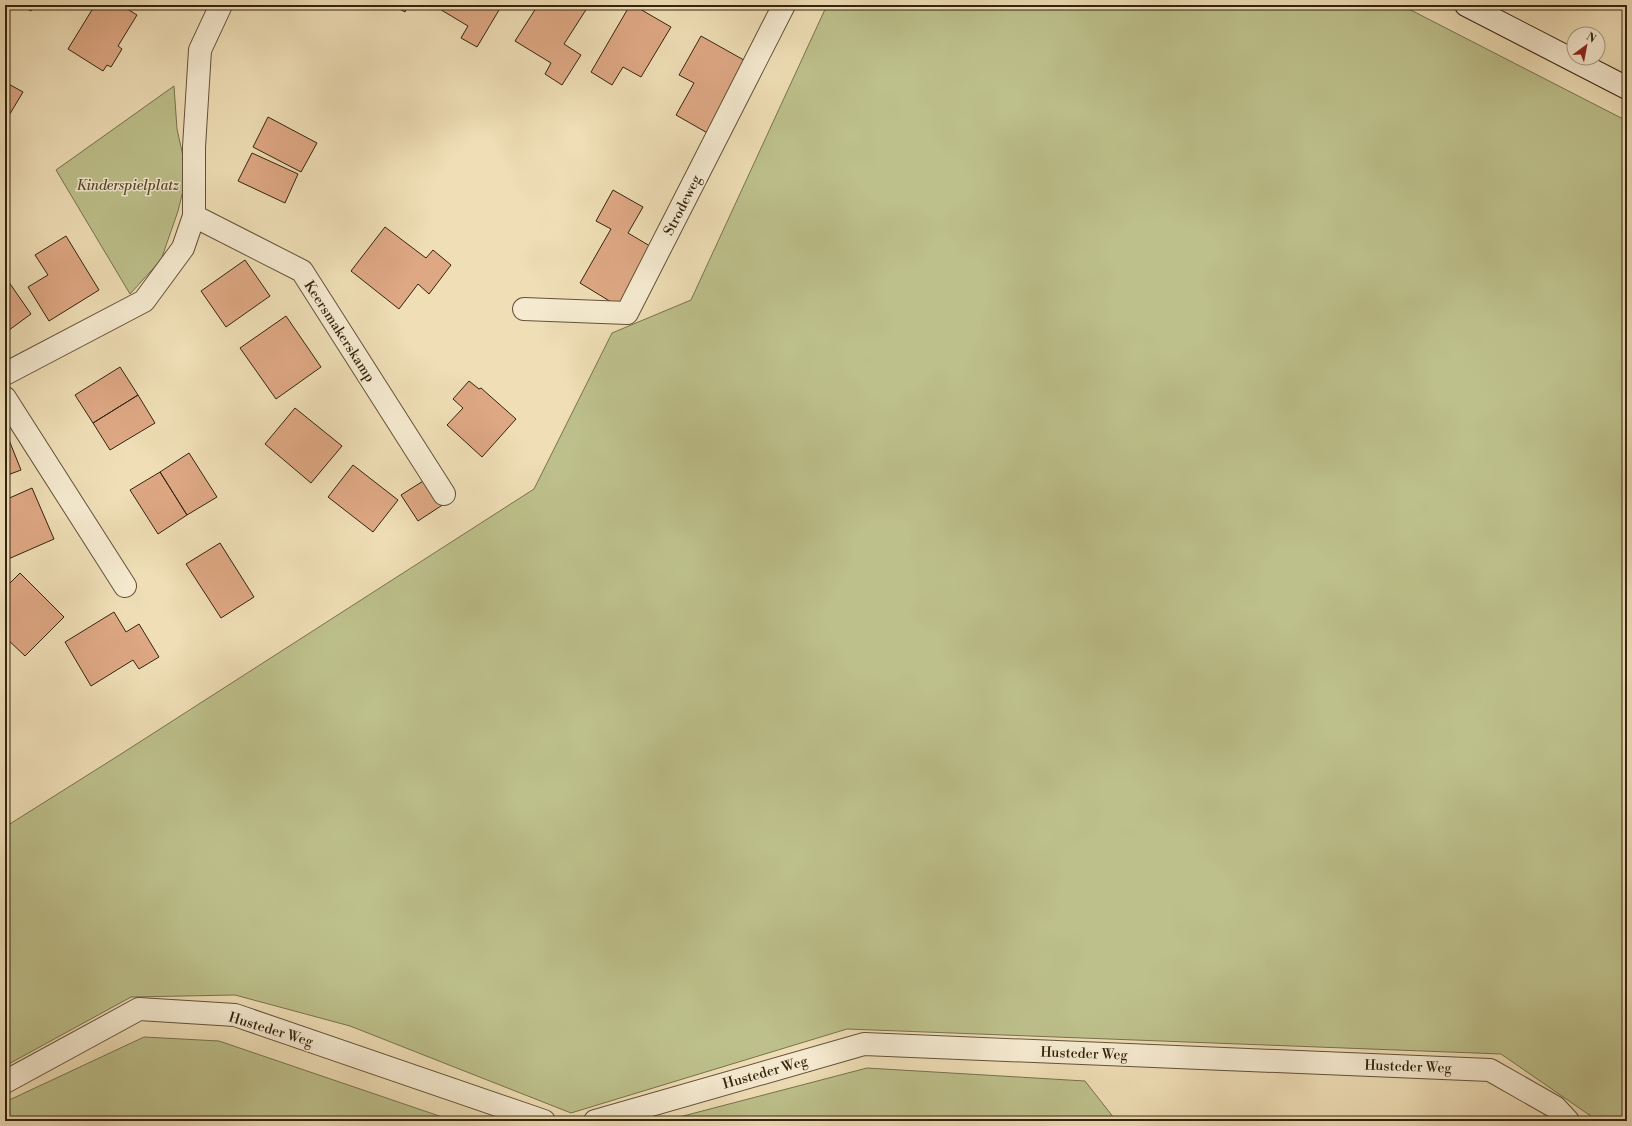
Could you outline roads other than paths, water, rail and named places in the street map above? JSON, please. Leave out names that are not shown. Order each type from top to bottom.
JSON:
[{"type":"street","points":[[5,374],[144,301],[183,248],[194,216],[194,147],[200,50],[221,5]]},
{"type":"street","name":"Strodeweg","points":[[524,309],[627,313],[784,5]]},
{"type":"street","points":[[1466,5],[1627,88]]},
{"type":"street","name":"Keersmakerskamp","points":[[194,216],[302,271],[444,494]]},
{"type":"street","points":[[5,398],[125,586]]},
{"type":"street","name":"Husteder Weg","points":[[5,1082],[139,1009],[235,1015],[544,1121]]},
{"type":"street","name":"Husteder Weg","points":[[595,1121],[864,1044],[1490,1070],[1555,1107],[1568,1121]]},
{"type":"park label","name":"Kinderspielplatz","points":[[128,185]]}]
